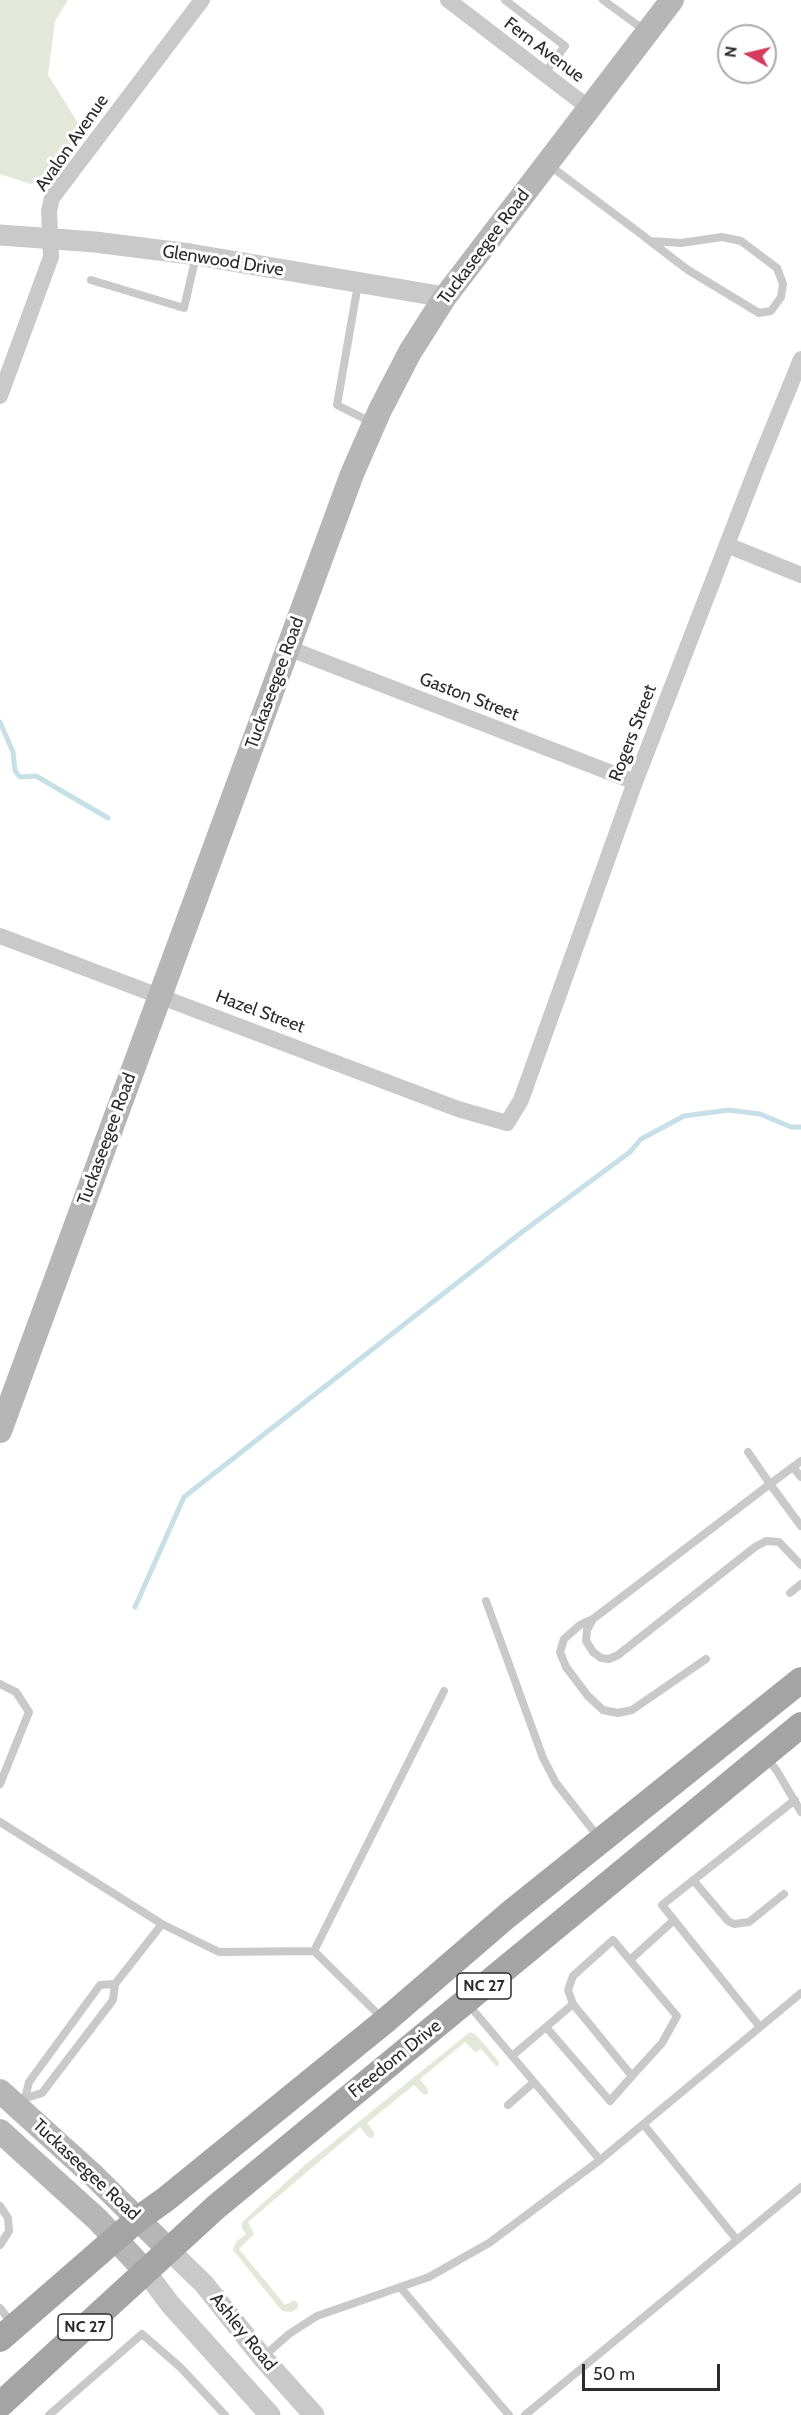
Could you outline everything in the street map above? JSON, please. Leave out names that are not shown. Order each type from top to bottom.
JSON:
[{"type":"main road","name":"Tuckaseegee Road","points":[[0,1431],[352,474],[374,423],[410,352],[445,297],[672,0]]},
{"type":"main road","name":"Freedom Drive","points":[[5,2325],[117,2239],[138,2219],[166,2199],[385,2022],[508,1916],[801,1680]]},
{"type":"main road","name":"Freedom Drive","points":[[0,2404],[216,2207],[801,1725]]},
{"type":"main road","points":[[466,2002],[461,1994],[458,1976],[492,1942],[508,1916]]},
{"type":"main road","name":"Tuckaseegee Road","points":[[0,2091],[24,2104],[169,2250]]},
{"type":"main road","name":"Tuckaseegee Road","points":[[0,2131],[117,2239],[146,2272]]},
{"type":"street","name":"Avalon Avenue","points":[[0,396],[51,257],[49,211],[52,198],[202,0]]},
{"type":"street","name":"Fern Avenue","points":[[457,3],[589,108]]},
{"type":"street","name":"Glenwood Drive","points":[[0,235],[51,238],[196,255],[445,297]]},
{"type":"street","name":"Rogers Street","points":[[507,1124],[521,1100],[635,782],[801,359]]},
{"type":"street","points":[[727,545],[801,575]]},
{"type":"street","name":"Gaston Street","points":[[288,648],[635,782]]},
{"type":"street","name":"Hazel Street","points":[[0,936],[458,1109],[507,1124]]},
{"type":"street","name":"Ashley Road","points":[[169,2250],[204,2284],[262,2357],[314,2415]]},
{"type":"street","name":"Ashley Road","points":[[146,2272],[170,2304],[270,2415]]},
{"type":"lane","points":[[505,0],[565,46],[544,74]]},
{"type":"lane","points":[[603,0],[647,32]]},
{"type":"lane","points":[[546,163],[688,270],[759,313],[771,311],[781,297],[783,284],[777,268],[741,241],[722,237],[681,243],[650,241]]},
{"type":"lane","points":[[91,280],[184,308],[196,255]]},
{"type":"lane","points":[[358,282],[337,405],[374,423]]},
{"type":"lane","points":[[748,1452],[801,1526]]},
{"type":"lane","points":[[706,1659],[632,1710],[618,1713],[603,1710],[588,1696],[571,1674],[560,1652],[564,1639],[580,1625],[593,1618],[797,1464],[801,1477]]},
{"type":"lane","points":[[593,1618],[587,1630],[586,1641],[593,1652],[601,1658],[609,1659],[618,1655],[755,1546],[766,1541],[779,1542],[801,1565]]},
{"type":"lane","points":[[790,1593],[801,1584]]},
{"type":"lane","points":[[486,1601],[543,1758],[556,1783],[601,1840]]},
{"type":"lane","points":[[0,1684],[16,1692],[28,1712],[0,1784]]},
{"type":"lane","points":[[314,1951],[444,1690]]},
{"type":"lane","points":[[763,1754],[801,1812]]},
{"type":"lane","points":[[760,2027],[662,1905],[795,1800]]},
{"type":"lane","points":[[0,1822],[162,1924],[219,1952],[314,1951],[385,2022]]},
{"type":"lane","points":[[693,1880],[728,1921],[734,1923],[749,1922],[784,1894]]},
{"type":"lane","points":[[630,1960],[674,1920]]},
{"type":"lane","points":[[24,2104],[42,2093],[113,2000],[115,1984],[162,1924]]},
{"type":"lane","points":[[546,2026],[610,2101],[662,2043],[677,2016],[613,1940],[573,1976],[568,1990],[573,2004],[632,2076]]},
{"type":"lane","points":[[24,2104],[28,2082],[100,1985],[115,1984]]},
{"type":"lane","points":[[262,2357],[289,2334],[317,2316],[429,2277],[489,2243],[644,2125],[801,1993]]},
{"type":"lane","points":[[466,2002],[600,2160]]},
{"type":"lane","points":[[512,2056],[573,2004]]},
{"type":"lane","points":[[508,2105],[534,2082]]},
{"type":"lane","points":[[644,2125],[737,2240]]},
{"type":"lane","points":[[525,2415],[801,2187]]},
{"type":"lane","points":[[0,2206],[8,2218],[9,2231],[0,2245]]},
{"type":"lane","points":[[400,2287],[509,2415]]},
{"type":"lane","points":[[49,2415],[142,2334],[180,2367],[225,2415]]},
{"type":"shaded area","points":[[0,0],[68,0],[55,21],[48,75],[78,123],[77,143],[71,156],[49,179],[30,184],[0,174]]},
{"type":"shaded area","points":[[470,2032],[484,2044],[499,2062],[499,2066],[496,2066],[481,2049],[475,2052],[465,2042],[420,2079],[428,2090],[428,2094],[424,2095],[414,2085],[367,2123],[374,2132],[374,2137],[369,2138],[360,2127],[248,2222],[254,2234],[239,2249],[285,2305],[294,2300],[298,2303],[298,2308],[291,2312],[282,2311],[233,2250],[236,2242],[246,2234],[242,2228],[242,2222],[305,2165]]},
{"type":"waterway","points":[[0,722],[13,752],[15,771],[20,777],[36,776],[108,818]]},
{"type":"waterway","points":[[135,1607],[184,1497],[522,1232],[630,1152],[641,1139],[684,1116],[729,1110],[760,1114],[791,1127],[801,1127]]}]
